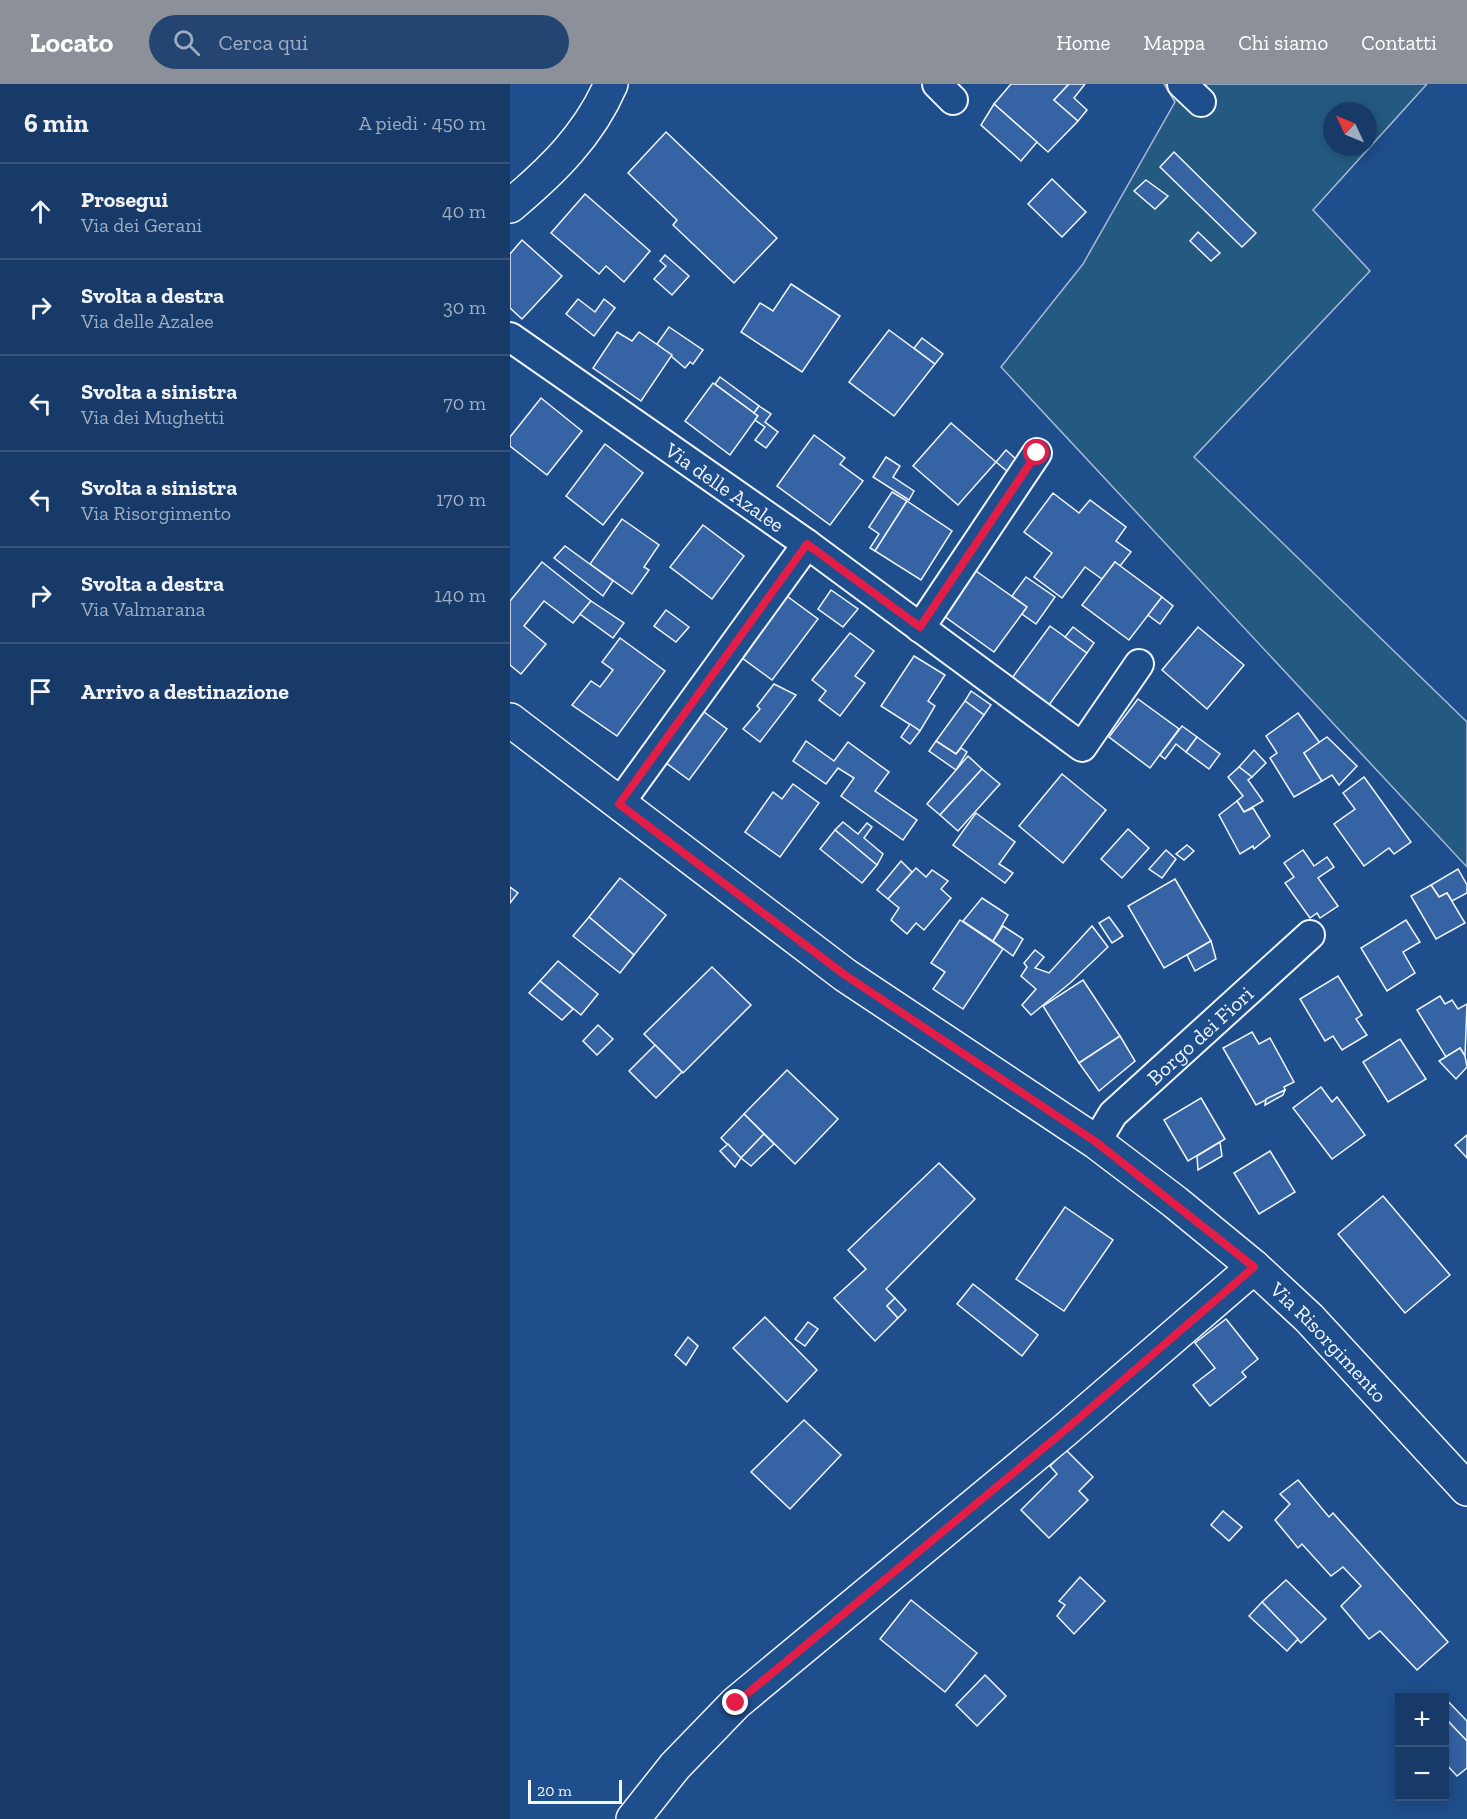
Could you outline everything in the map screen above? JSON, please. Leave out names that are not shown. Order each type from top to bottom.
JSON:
[{"type":"street","points":[[510,206],[549,173],[586,130],[610,84]]},
{"type":"street","name":"Via delle Azalee","points":[[510,337],[807,544],[1082,747],[1139,664]]},
{"type":"street","points":[[920,627],[1037,453]]},
{"type":"street","points":[[619,804],[807,544]]},
{"type":"street","name":"Via Risorgimento","points":[[510,720],[845,975],[1096,1142],[1254,1267],[1309,1318],[1467,1489]]},
{"type":"street","name":"Borgo dei Fiori","points":[[1096,1142],[1113,1114],[1310,935]]},
{"type":"street","points":[[633,1819],[675,1766],[736,1703],[1064,1431],[1254,1267]]},
{"type":"shaded area","points":[[1164,84],[1427,84],[1377,139],[1377,102],[1323,102],[1323,156],[1362,156],[1313,210],[1370,271],[1194,457],[1467,722],[1467,867],[1001,367],[1083,264],[1175,102]]},
{"type":"building","points":[[1011,84],[1069,84],[1054,100],[1078,121],[1048,152],[994,104]]},
{"type":"building","points":[[1069,84],[1085,84],[1074,98],[1087,110],[1078,121],[1054,100]]},
{"type":"building","points":[[994,104],[1037,142],[1021,161],[981,125]]},
{"type":"building","points":[[666,132],[777,238],[734,283],[673,225],[677,220],[628,173]]},
{"type":"building","points":[[1174,152],[1256,233],[1242,247],[1160,167]]},
{"type":"building","points":[[1052,179],[1086,212],[1062,237],[1028,204]]},
{"type":"building","points":[[1146,180],[1168,196],[1155,209],[1134,191]]},
{"type":"building","points":[[585,194],[650,251],[624,282],[606,266],[599,274],[551,233]]},
{"type":"building","points":[[1198,232],[1220,253],[1211,261],[1190,241]]},
{"type":"building","points":[[522,240],[562,276],[522,319],[510,308],[510,254]]},
{"type":"building","points":[[665,255],[689,276],[672,295],[654,279],[666,266],[660,261]]},
{"type":"building","points":[[791,284],[840,316],[802,372],[741,332],[760,303],[773,311]]},
{"type":"building","points":[[578,299],[595,312],[604,299],[615,308],[594,336],[566,314]]},
{"type":"building","points":[[669,327],[703,350],[693,364],[690,362],[685,368],[657,344]]},
{"type":"building","points":[[889,330],[935,364],[894,416],[849,382]]},
{"type":"building","points":[[617,332],[632,341],[639,332],[672,355],[641,401],[593,368]]},
{"type":"building","points":[[922,338],[943,354],[935,364],[914,348]]},
{"type":"building","points":[[720,377],[759,406],[754,413],[715,384]]},
{"type":"building","points":[[713,383],[758,416],[730,455],[685,421]]},
{"type":"building","points":[[541,398],[582,431],[547,475],[510,446],[510,437]]},
{"type":"building","points":[[759,406],[771,414],[765,422],[778,432],[766,448],[755,440],[765,427],[755,420],[758,416],[754,413]]},
{"type":"building","points":[[951,423],[996,462],[958,505],[913,466]]},
{"type":"building","points":[[814,435],[845,458],[840,464],[863,481],[830,525],[777,486]]},
{"type":"building","points":[[605,444],[643,473],[603,525],[566,496]]},
{"type":"building","points":[[1006,450],[1018,461],[1008,472],[996,462]]},
{"type":"building","points":[[886,457],[900,466],[893,477],[914,491],[909,500],[873,477]]},
{"type":"building","points":[[892,492],[907,501],[875,551],[870,548],[879,534],[869,527]]},
{"type":"building","points":[[1053,493],[1079,513],[1090,500],[1126,527],[1116,541],[1131,552],[1120,566],[1115,562],[1102,579],[1085,567],[1062,598],[1034,577],[1052,553],[1024,532]]},
{"type":"building","points":[[907,501],[952,531],[921,580],[875,551]]},
{"type":"building","points":[[622,519],[659,545],[644,567],[649,570],[632,594],[590,564]]},
{"type":"building","points":[[703,525],[744,556],[712,599],[670,567]]},
{"type":"building","points":[[565,546],[613,581],[603,596],[554,558]]},
{"type":"building","points":[[542,562],[591,601],[573,623],[544,601],[524,626],[546,644],[521,674],[510,665],[510,601]]},
{"type":"building","points":[[1115,562],[1162,597],[1129,640],[1082,605]]},
{"type":"building","points":[[976,571],[1027,607],[994,652],[944,616]]},
{"type":"building","points":[[1026,577],[1055,597],[1036,624],[1022,614],[1027,607],[1012,596]]},
{"type":"building","points":[[831,590],[858,609],[843,627],[818,609]]},
{"type":"building","points":[[780,591],[818,619],[772,680],[734,652]]},
{"type":"building","points":[[1162,597],[1173,606],[1160,624],[1148,615]]},
{"type":"building","points":[[591,601],[624,623],[613,638],[580,614]]},
{"type":"building","points":[[666,610],[689,627],[676,642],[654,626]]},
{"type":"building","points":[[1050,626],[1087,653],[1049,705],[1012,678]]},
{"type":"building","points":[[1073,627],[1094,643],[1087,653],[1065,637]]},
{"type":"building","points":[[1198,627],[1244,665],[1207,709],[1162,670]]},
{"type":"building","points":[[850,633],[874,651],[855,676],[865,683],[840,716],[819,700],[826,691],[812,680]]},
{"type":"building","points":[[620,638],[665,671],[617,736],[572,705],[591,681],[600,687],[613,670],[602,662]]},
{"type":"building","points":[[914,656],[945,675],[928,701],[935,706],[920,731],[881,706]]},
{"type":"building","points":[[774,684],[796,695],[760,742],[743,729],[760,709],[757,706]]},
{"type":"building","points":[[971,691],[991,705],[984,715],[965,701]]},
{"type":"building","points":[[1138,699],[1179,729],[1150,768],[1109,737]]},
{"type":"building","points":[[965,701],[984,715],[956,754],[936,741]]},
{"type":"building","points":[[696,706],[727,729],[689,780],[658,757]]},
{"type":"building","points":[[1298,713],[1320,743],[1304,753],[1322,781],[1294,797],[1270,758],[1277,753],[1266,736]]},
{"type":"building","points":[[910,724],[920,731],[910,744],[901,737]]},
{"type":"building","points":[[1182,726],[1197,737],[1186,752],[1176,744],[1165,759],[1160,755]]},
{"type":"building","points":[[1197,737],[1220,754],[1209,769],[1186,752]]},
{"type":"building","points":[[1327,737],[1357,766],[1339,785],[1332,775],[1322,781],[1304,753]]},
{"type":"building","points":[[806,741],[834,761],[848,742],[889,772],[875,791],[917,820],[903,840],[841,796],[854,778],[838,768],[826,784],[793,761]]},
{"type":"building","points":[[936,741],[956,754],[961,748],[967,752],[956,770],[929,751]]},
{"type":"building","points":[[1254,750],[1266,763],[1252,777],[1239,767]]},
{"type":"building","points":[[968,756],[982,769],[940,815],[927,804]]},
{"type":"building","points":[[1239,767],[1252,777],[1248,780],[1263,801],[1244,812],[1237,801],[1243,796],[1228,777]]},
{"type":"building","points":[[982,769],[1000,784],[958,831],[940,815]]},
{"type":"building","points":[[1062,774],[1106,810],[1063,863],[1019,826]]},
{"type":"building","points":[[1364,777],[1411,842],[1394,854],[1389,848],[1364,866],[1334,824],[1355,809],[1343,793]]},
{"type":"building","points":[[793,784],[819,803],[780,857],[745,832],[773,792],[782,799]]},
{"type":"building","points":[[1237,801],[1244,812],[1253,808],[1270,836],[1254,849],[1253,846],[1240,854],[1219,815]]},
{"type":"building","points":[[976,813],[1015,842],[999,864],[1013,873],[1005,883],[953,845]]},
{"type":"building","points":[[843,822],[858,834],[867,823],[872,827],[864,838],[883,854],[877,865],[835,830]]},
{"type":"building","points":[[1128,829],[1149,848],[1122,878],[1101,859]]},
{"type":"building","points":[[835,830],[877,865],[862,883],[820,849]]},
{"type":"building","points":[[1187,845],[1194,851],[1184,860],[1176,854]]},
{"type":"building","points":[[1166,850],[1176,859],[1162,878],[1149,869]]},
{"type":"building","points":[[1303,850],[1314,866],[1327,857],[1334,867],[1318,878],[1338,906],[1320,918],[1317,913],[1310,918],[1285,883],[1294,877],[1284,863]]},
{"type":"building","points":[[901,861],[912,872],[888,899],[877,890]]},
{"type":"building","points":[[916,868],[926,877],[932,870],[948,881],[941,889],[951,898],[924,930],[916,923],[907,934],[891,920],[899,908],[888,899]]},
{"type":"building","points":[[1458,869],[1467,885],[1467,893],[1452,901],[1447,893],[1439,897],[1431,885]]},
{"type":"building","points":[[620,878],[666,915],[634,955],[589,917]]},
{"type":"building","points":[[1175,879],[1211,941],[1164,968],[1128,906]]},
{"type":"building","points":[[1431,885],[1439,897],[1447,893],[1465,923],[1436,939],[1411,896]]},
{"type":"building","points":[[510,887],[518,893],[510,903]]},
{"type":"building","points":[[982,898],[1008,915],[993,941],[963,921]]},
{"type":"building","points":[[589,917],[634,955],[620,973],[573,936]]},
{"type":"building","points":[[1109,917],[1123,936],[1112,943],[1099,923]]},
{"type":"building","points":[[960,920],[1003,949],[963,1009],[933,989],[945,972],[931,963]]},
{"type":"building","points":[[1406,920],[1420,942],[1403,952],[1415,973],[1387,991],[1361,948]]},
{"type":"building","points":[[1003,926],[1023,939],[1013,956],[993,941]]},
{"type":"building","points":[[1092,926],[1108,947],[1070,983],[1031,1015],[1022,1005],[1036,989],[1021,976],[1027,967],[1024,963],[1035,950],[1044,957],[1035,968],[1049,973]]},
{"type":"building","points":[[1211,941],[1216,959],[1195,971],[1187,955]]},
{"type":"building","points":[[558,961],[598,994],[581,1015],[540,981]]},
{"type":"building","points":[[712,967],[751,1005],[683,1073],[644,1034]]},
{"type":"building","points":[[1338,976],[1362,1015],[1356,1019],[1367,1035],[1342,1050],[1333,1036],[1325,1041],[1300,999]]},
{"type":"building","points":[[1083,980],[1120,1036],[1079,1063],[1043,1006]]},
{"type":"building","points":[[540,981],[573,1009],[562,1020],[529,993]]},
{"type":"building","points":[[1440,996],[1445,1004],[1452,1000],[1458,1009],[1467,1004],[1465,1056],[1460,1048],[1446,1057],[1417,1010]]},
{"type":"building","points":[[598,1025],[613,1039],[597,1055],[583,1041]]},
{"type":"building","points":[[1252,1032],[1259,1044],[1270,1038],[1294,1082],[1284,1087],[1285,1090],[1256,1105],[1223,1048]]},
{"type":"building","points":[[1120,1036],[1135,1061],[1099,1091],[1079,1063]]},
{"type":"building","points":[[1400,1039],[1426,1079],[1388,1102],[1363,1062]]},
{"type":"building","points":[[655,1045],[682,1072],[656,1098],[629,1071]]},
{"type":"building","points":[[1460,1048],[1465,1056],[1467,1067],[1456,1079],[1439,1061]]},
{"type":"building","points":[[787,1070],[838,1119],[795,1164],[744,1114]]},
{"type":"building","points":[[1321,1087],[1332,1102],[1337,1097],[1365,1135],[1332,1159],[1293,1108]]},
{"type":"building","points":[[1285,1090],[1283,1095],[1265,1105],[1266,1099]]},
{"type":"building","points":[[1201,1098],[1225,1139],[1188,1161],[1164,1120]]},
{"type":"building","points":[[744,1114],[764,1134],[741,1158],[721,1138]]},
{"type":"building","points":[[764,1134],[774,1144],[751,1166],[741,1158]]},
{"type":"building","points":[[1467,1135],[1467,1158],[1455,1145]]},
{"type":"building","points":[[1220,1142],[1222,1156],[1198,1170],[1197,1156]]},
{"type":"building","points":[[728,1144],[741,1158],[735,1167],[720,1151]]},
{"type":"building","points":[[1270,1151],[1295,1192],[1259,1214],[1234,1173]]},
{"type":"building","points":[[939,1163],[975,1199],[886,1289],[895,1298],[887,1306],[898,1318],[875,1341],[834,1298],[866,1269],[848,1250]]},
{"type":"building","points":[[1383,1196],[1450,1275],[1405,1313],[1338,1234]]},
{"type":"building","points":[[1065,1207],[1113,1240],[1064,1311],[1016,1279]]},
{"type":"building","points":[[973,1284],[1038,1335],[1022,1356],[957,1304]]},
{"type":"building","points":[[895,1298],[906,1310],[898,1318],[887,1306]]},
{"type":"building","points":[[765,1317],[817,1370],[787,1402],[733,1348]]},
{"type":"building","points":[[1226,1319],[1258,1359],[1242,1372],[1246,1377],[1210,1406],[1193,1385],[1215,1368],[1195,1343]]},
{"type":"building","points":[[808,1322],[818,1329],[805,1346],[795,1339]]},
{"type":"building","points":[[688,1337],[698,1346],[686,1365],[675,1355]]},
{"type":"building","points":[[804,1420],[841,1455],[790,1509],[751,1472]]},
{"type":"building","points":[[1066,1450],[1093,1477],[1079,1491],[1088,1500],[1049,1538],[1021,1510],[1057,1474],[1050,1466]]},
{"type":"building","points":[[1298,1480],[1329,1517],[1333,1513],[1448,1642],[1417,1670],[1380,1631],[1369,1639],[1341,1606],[1361,1586],[1343,1567],[1331,1576],[1302,1544],[1298,1548],[1275,1520],[1290,1504],[1280,1494]]},
{"type":"building","points":[[1223,1511],[1242,1527],[1229,1541],[1211,1525]]},
{"type":"building","points":[[1080,1577],[1105,1601],[1074,1634],[1057,1616],[1065,1605],[1059,1601]]},
{"type":"building","points":[[1286,1580],[1326,1619],[1301,1643],[1262,1602]]},
{"type":"building","points":[[911,1600],[977,1653],[945,1692],[880,1639]]},
{"type":"building","points":[[1262,1602],[1298,1639],[1287,1651],[1249,1616]]},
{"type":"building","points":[[985,1675],[1006,1696],[977,1726],[956,1705]]},
{"type":"building","points":[[1449,1702],[1467,1721],[1467,1741],[1449,1722]]},
{"type":"building","points":[[1449,1722],[1467,1741],[1467,1768],[1457,1776],[1449,1767]]},
{"type":"route","points":[[736,1703],[1064,1431],[1254,1267],[1175,1202],[1096,1142],[845,975],[619,804],[807,544],[920,627],[1037,453]]}]
